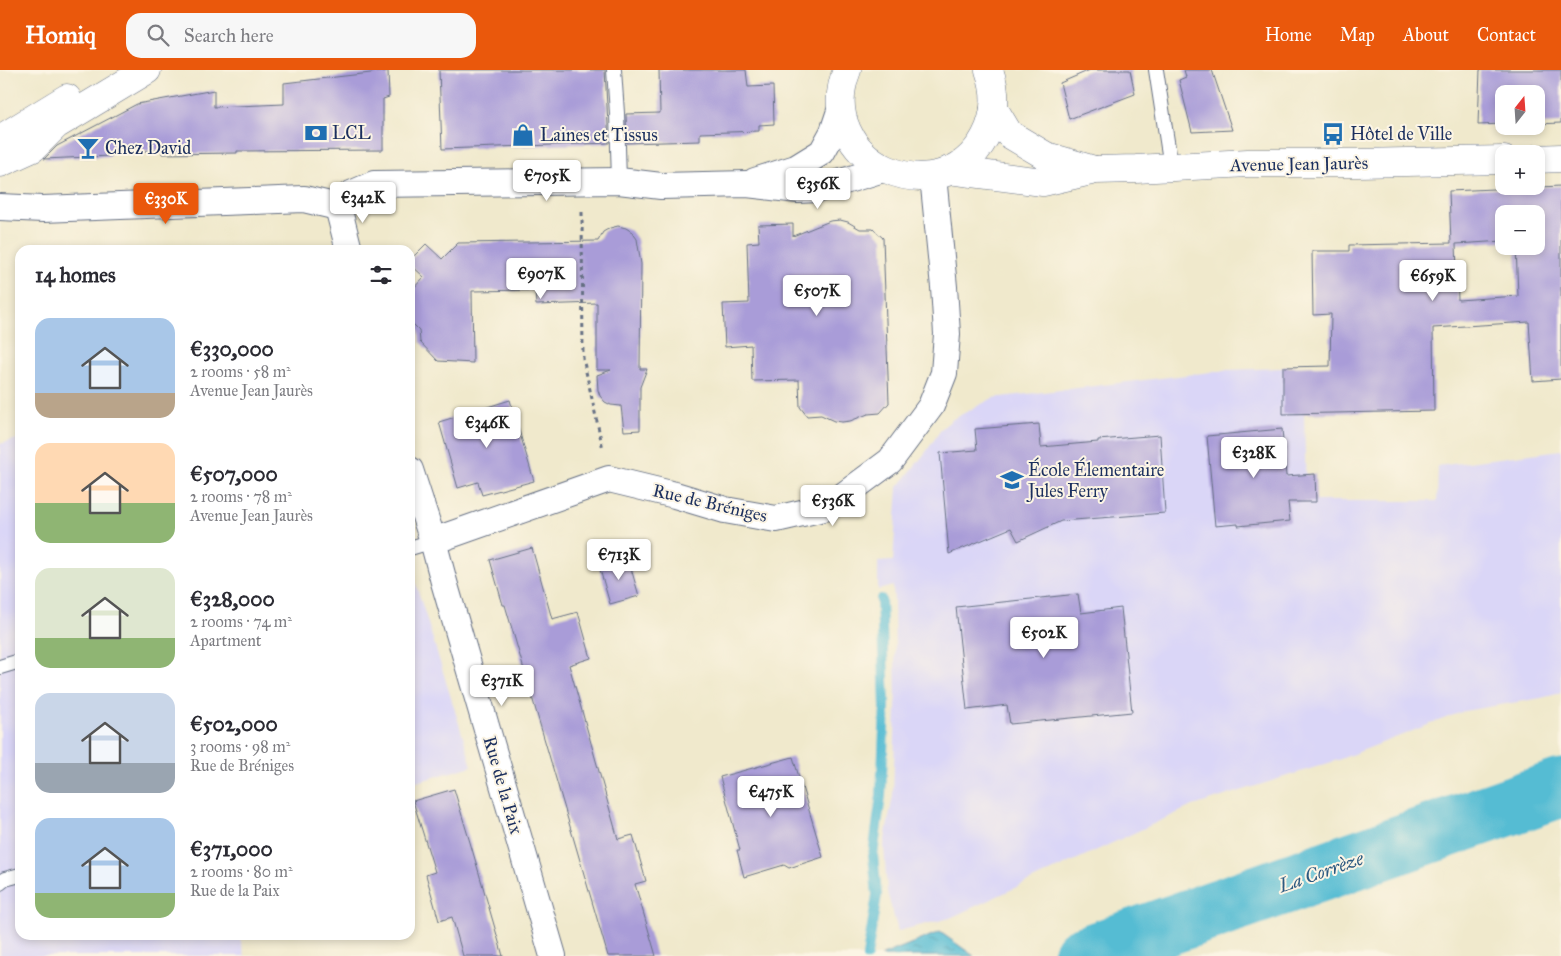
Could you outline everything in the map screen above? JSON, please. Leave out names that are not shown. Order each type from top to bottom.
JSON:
[{"type":"main road","points":[[0,139],[111,70]]},
{"type":"main road","points":[[0,163],[32,148],[56,125],[147,70]]},
{"type":"main road","points":[[941,173],[966,160],[980,146],[989,128],[994,109],[994,90],[989,70]]},
{"type":"main road","name":"Avenue Jean Jaurès","points":[[842,83],[848,133],[862,154],[883,169],[899,175],[916,177],[941,173],[1043,182],[1095,170],[1248,163],[1495,160]]},
{"type":"main road","name":"Avenue Jean Jaurès","points":[[994,109],[1009,134],[1046,156],[1095,170]]},
{"type":"main road","points":[[1545,159],[1561,158]]},
{"type":"street","points":[[747,184],[796,168],[822,152],[833,132],[842,83]]},
{"type":"street","points":[[338,207],[351,194],[374,184],[619,181],[661,186],[747,184],[798,190],[819,189],[883,169]]},
{"type":"street","name":"Rue de Bréniges","points":[[609,479],[675,495],[724,510],[776,519],[828,507],[890,461],[930,406],[944,373],[947,334],[941,173]]},
{"type":"street","points":[[0,207],[43,209],[304,199],[338,207]]},
{"type":"street","points":[[338,207],[348,245]]},
{"type":"street","points":[[422,544],[609,479]]},
{"type":"street","name":"Rue de la Paix","points":[[415,501],[422,544],[444,582],[553,956]]},
{"type":"lane","points":[[614,70],[619,181]]},
{"type":"lane","points":[[1156,70],[1171,167]]},
{"type":"lane","points":[[0,667],[15,662]]},
{"type":"lane","points":[[0,883],[5,879],[15,876]]},
{"type":"path","points":[[581,182],[584,358],[609,479]]},
{"type":"shaded area","points":[[1303,367],[1306,501],[1437,501],[1438,466],[1561,450],[1561,693],[1464,711],[1338,760],[1190,807],[950,918],[898,931],[887,892],[884,845],[893,795],[896,707],[894,603],[893,586],[878,590],[878,562],[893,561],[898,487],[926,452],[942,428],[953,419],[993,398],[1228,370]]},
{"type":"shaded area","points":[[15,440],[15,940],[240,940],[245,956],[0,956],[0,444]]},
{"type":"shaded area","points":[[415,581],[472,766],[415,783]]},
{"type":"water","points":[[940,932],[974,956],[880,956]]},
{"type":"building","points":[[439,70],[605,70],[609,143],[442,149]]},
{"type":"building","points":[[659,70],[746,70],[748,87],[773,86],[774,124],[759,125],[759,131],[700,133],[700,141],[627,143],[626,114],[660,113]]},
{"type":"building","points":[[1090,70],[1130,70],[1135,94],[1069,119],[1060,83]]},
{"type":"building","points":[[1184,70],[1212,70],[1232,130],[1192,132],[1179,80],[1186,77]]},
{"type":"building","points":[[1480,70],[1561,70],[1561,123],[1545,124],[1545,85],[1495,85],[1495,124],[1478,125]]},
{"type":"building","points":[[388,71],[389,97],[383,99],[383,150],[237,151],[237,153],[162,154],[162,150],[111,153],[111,156],[44,159],[57,146],[137,104],[214,90],[214,107],[284,104],[284,83]]},
{"type":"building","points":[[1561,186],[1561,379],[1533,381],[1529,322],[1433,328],[1434,411],[1283,414],[1283,367],[1330,366],[1331,314],[1313,315],[1312,251],[1349,251],[1349,245],[1451,243],[1449,191],[1495,189],[1495,195],[1545,195],[1545,187]]},
{"type":"building","points":[[840,220],[860,229],[873,229],[883,238],[889,403],[880,413],[868,414],[842,422],[834,421],[821,415],[807,416],[800,407],[799,380],[752,381],[751,345],[725,347],[723,304],[749,303],[747,243],[759,242],[758,225],[793,224],[793,236],[830,221]]},
{"type":"building","points":[[618,226],[632,232],[637,239],[641,264],[640,369],[647,369],[640,387],[640,430],[624,431],[621,406],[611,405],[600,396],[597,375],[611,370],[597,370],[597,303],[536,305],[535,290],[472,291],[473,363],[438,361],[420,342],[419,330],[415,326],[415,287],[424,277],[415,269],[415,255],[426,244],[442,259],[458,243],[598,241],[603,232]]},
{"type":"building","points":[[510,400],[534,481],[482,495],[478,482],[458,488],[439,422]]},
{"type":"building","points":[[1039,424],[1041,447],[1160,435],[1165,513],[1061,521],[1018,541],[1011,528],[949,554],[940,453],[977,450],[975,429]]},
{"type":"building","points":[[1282,429],[1286,476],[1315,474],[1316,502],[1288,502],[1290,521],[1238,526],[1238,524],[1215,526],[1207,436]]},
{"type":"building","points":[[532,548],[552,619],[578,612],[591,658],[569,665],[618,839],[633,835],[646,881],[635,884],[656,956],[608,956],[505,605],[503,605],[490,560]]},
{"type":"building","points":[[628,558],[639,596],[610,604],[599,566]]},
{"type":"building","points":[[1078,594],[1081,613],[1121,608],[1132,712],[1010,724],[1007,705],[967,710],[956,607]]},
{"type":"building","points":[[793,757],[823,857],[789,868],[784,865],[744,877],[737,850],[740,850],[720,777]]},
{"type":"building","points":[[454,789],[503,956],[463,956],[452,917],[439,921],[426,875],[435,872],[415,807],[415,800]]},
{"type":"waterway","points":[[867,956],[877,895],[873,855],[881,796],[885,707],[881,599]]},
{"type":"waterway","name":"La Corrèze","points":[[1082,956],[1561,788]]},
{"type":"place","name":"LCL","points":[[316,133]]},
{"type":"place","name":"Hôtel de Ville","points":[[1333,134]]},
{"type":"place","name":"Laines et Tissus","points":[[523,135]]},
{"type":"place","name":"Chez David","points":[[88,148]]},
{"type":"place","name":"École Élementaire Jules Ferry","points":[[1012,480]]}]
